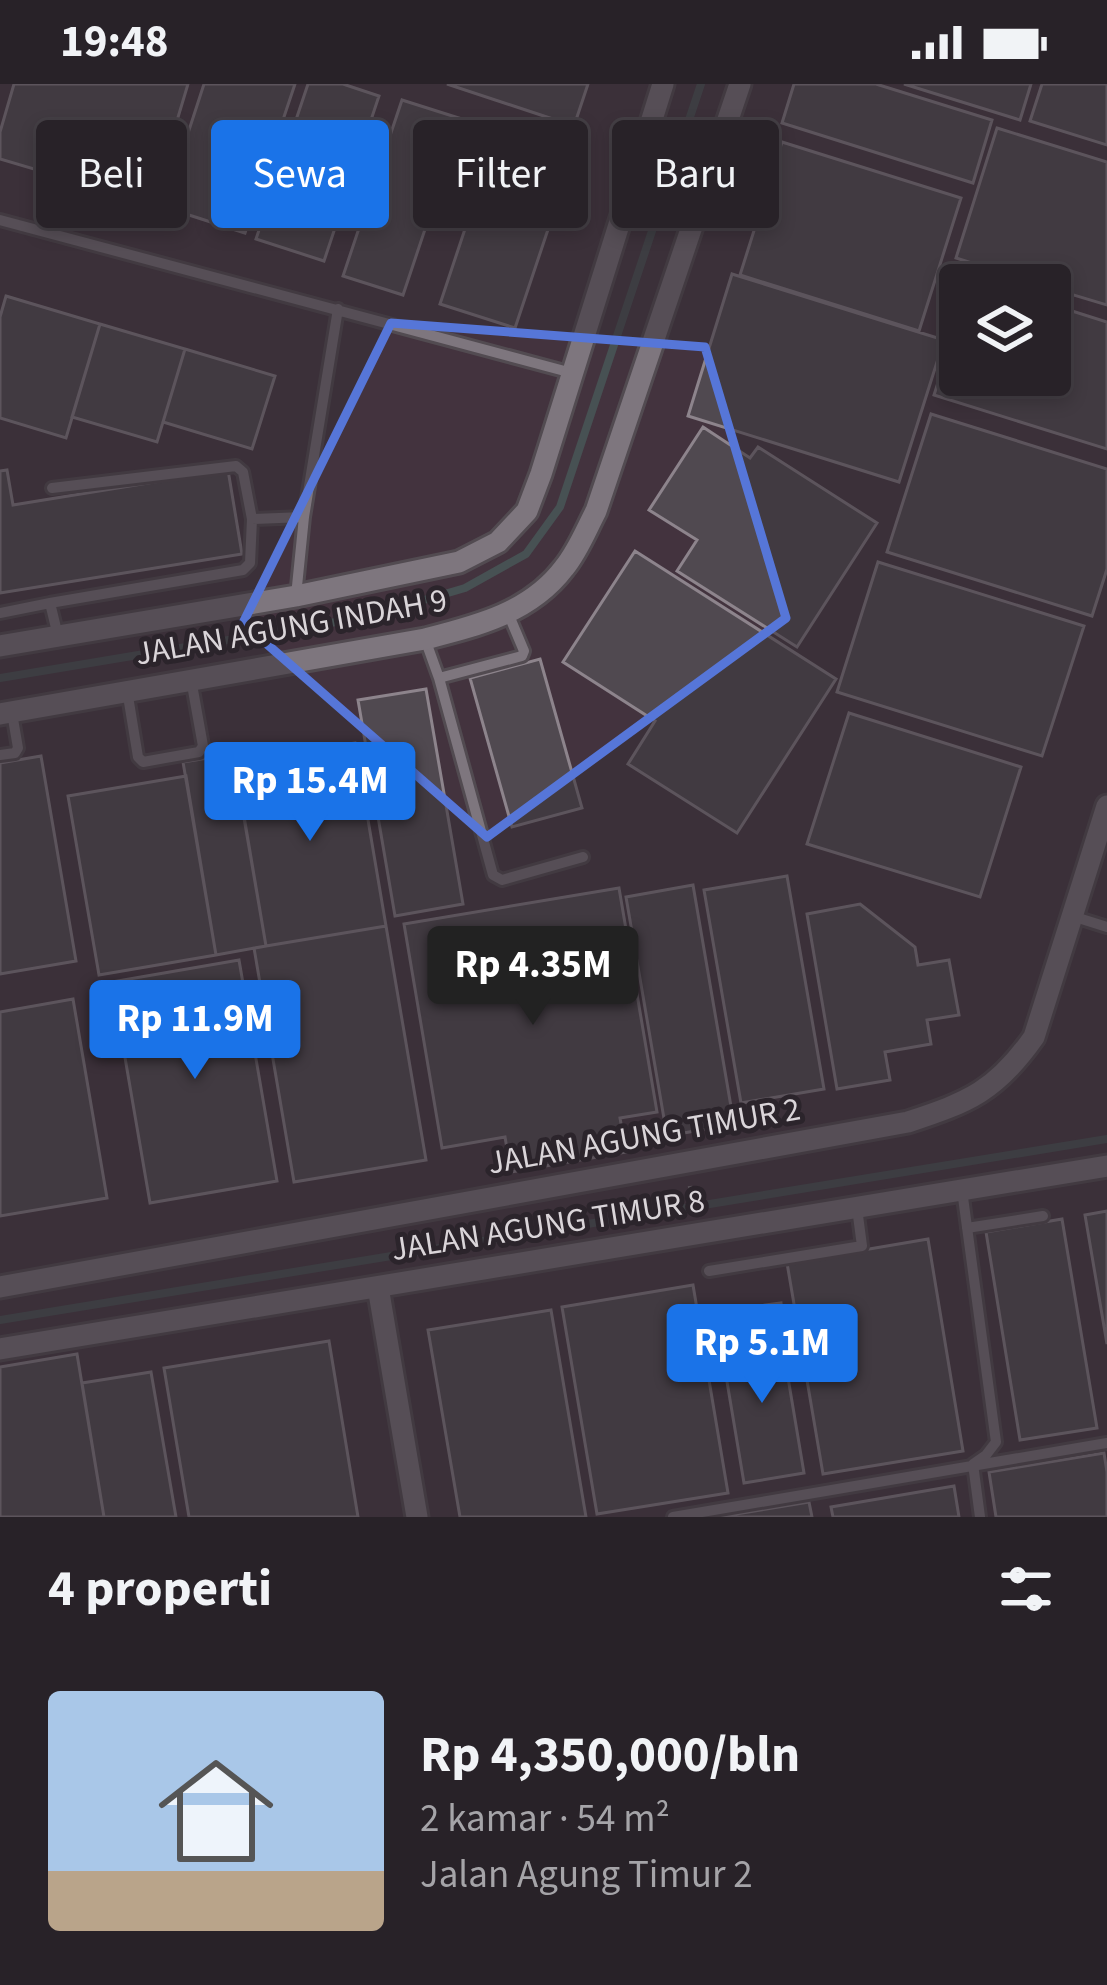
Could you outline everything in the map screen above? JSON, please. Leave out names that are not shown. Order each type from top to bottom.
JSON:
[{"type":"street","name":"JALAN AGUNG INDAH 9","points":[[0,646],[296,596],[459,562],[498,542],[526,511],[541,474],[663,84]]},
{"type":"street","name":"JALAN AGUNG INDAH 9","points":[[6,713],[425,639],[490,622],[561,573],[596,511],[740,84]]},
{"type":"street","name":"JALAN AGUNG TIMUR 2","points":[[0,1287],[886,1126],[953,1107],[994,1084],[1034,1037],[1107,806]]},
{"type":"street","name":"JALAN AGUNG TIMUR 8","points":[[0,1349],[1107,1166]]},
{"type":"street","points":[[378,1287],[417,1517]]},
{"type":"lane","points":[[0,220],[572,373]]},
{"type":"lane","points":[[296,596],[338,309]]},
{"type":"lane","points":[[0,613],[243,570],[250,563],[252,519],[243,472],[236,466],[52,488]]},
{"type":"lane","points":[[252,519],[304,517]]},
{"type":"lane","points":[[50,603],[58,636]]},
{"type":"lane","points":[[439,678],[521,656],[524,651],[508,613]]},
{"type":"lane","points":[[425,639],[494,875],[502,880],[583,857]]},
{"type":"lane","points":[[127,690],[138,757],[143,762],[199,752],[202,746],[191,679]]},
{"type":"lane","points":[[0,755],[18,748],[6,713]]},
{"type":"lane","points":[[1072,916],[1107,928]]},
{"type":"lane","points":[[962,1190],[997,1442],[974,1464]]},
{"type":"lane","points":[[709,1271],[860,1247],[857,1207]]},
{"type":"lane","points":[[967,1228],[1043,1216]]},
{"type":"lane","points":[[673,1517],[1107,1443]]},
{"type":"lane","points":[[974,1464],[980,1517]]},
{"type":"path","points":[[691,1195],[695,1213]]},
{"type":"highlighted area","points":[[391,323],[705,347],[786,618],[487,837],[243,623]]},
{"type":"shaded area","points":[[0,84],[1107,84],[1107,1517],[0,1517]]},
{"type":"building","points":[[14,84],[188,84],[177,120],[36,120],[36,170],[0,159],[0,132]]},
{"type":"building","points":[[204,84],[295,84],[283,120],[211,120],[211,222],[187,214],[187,136]]},
{"type":"building","points":[[308,84],[343,84],[379,96],[371,120],[296,120]]},
{"type":"building","points":[[447,84],[588,84],[576,120],[556,120]]},
{"type":"building","points":[[794,84],[876,84],[992,120],[973,183],[782,123]]},
{"type":"building","points":[[904,84],[1031,84],[1020,120]]},
{"type":"building","points":[[1042,84],[1107,84],[1107,145],[1030,121]]},
{"type":"building","points":[[402,100],[462,119],[413,120],[413,228],[425,228],[403,295],[343,276],[359,228],[389,228],[389,139]]},
{"type":"building","points":[[997,128],[1107,162],[1107,305],[1071,294],[1071,264],[975,264],[956,258]]},
{"type":"building","points":[[782,142],[961,198],[919,331],[740,275],[755,228],[779,228]]},
{"type":"building","points":[[260,228],[335,228],[324,261],[256,239]]},
{"type":"building","points":[[465,228],[549,228],[515,328],[440,304]]},
{"type":"building","points":[[732,274],[939,338],[939,356],[899,482],[688,416]]},
{"type":"building","points":[[6,296],[100,324],[66,438],[0,418],[0,317]]},
{"type":"building","points":[[1071,311],[1107,322],[1107,449],[934,395],[939,379],[939,396],[1071,396]]},
{"type":"building","points":[[100,324],[185,349],[157,442],[72,417]]},
{"type":"building","points":[[185,349],[275,376],[252,449],[163,422]]},
{"type":"building","points":[[931,414],[1107,469],[1107,569],[1092,616],[887,552]]},
{"type":"building","points":[[703,427],[750,458],[758,447],[877,523],[797,647],[677,571],[697,540],[649,510]]},
{"type":"building","points":[[7,470],[13,505],[228,470],[242,554],[0,593],[0,471]]},
{"type":"building","points":[[635,551],[836,679],[737,833],[628,764],[655,721],[563,662]]},
{"type":"building","points":[[878,562],[1084,626],[1042,756],[837,692]]},
{"type":"building","points":[[540,659],[582,808],[512,827],[470,678]]},
{"type":"building","points":[[426,689],[463,904],[395,916],[358,700]]},
{"type":"building","points":[[849,713],[1021,767],[980,897],[807,844]]},
{"type":"building","points":[[355,743],[386,926],[266,946],[235,763]]},
{"type":"building","points":[[233,754],[266,946],[216,955],[183,762]]},
{"type":"building","points":[[41,756],[76,961],[0,974],[0,763]]},
{"type":"building","points":[[186,776],[216,955],[99,975],[68,796]]},
{"type":"building","points":[[787,876],[824,1089],[741,1103],[704,890]]},
{"type":"building","points":[[693,885],[734,1124],[667,1136],[626,897]]},
{"type":"building","points":[[619,888],[657,1112],[620,1118],[626,1152],[511,1172],[505,1137],[442,1148],[404,924]]},
{"type":"building","points":[[860,904],[915,947],[918,965],[949,960],[959,1015],[927,1020],[931,1044],[885,1052],[890,1080],[837,1089],[807,914]]},
{"type":"building","points":[[386,926],[426,1160],[294,1182],[254,948]]},
{"type":"building","points":[[239,960],[277,1181],[150,1203],[112,982]]},
{"type":"building","points":[[73,999],[107,1198],[0,1216],[0,1012]]},
{"type":"building","points":[[1107,1211],[1107,1344],[1085,1215]]},
{"type":"building","points":[[1062,1219],[1097,1428],[1020,1440],[986,1232]]},
{"type":"building","points":[[928,1239],[963,1451],[823,1474],[787,1263]]},
{"type":"building","points":[[693,1285],[728,1493],[597,1514],[562,1307]]},
{"type":"building","points":[[781,1303],[783,1321],[767,1323],[765,1305]]},
{"type":"building","points":[[551,1310],[586,1517],[460,1517],[428,1330]]},
{"type":"building","points":[[780,1330],[804,1473],[744,1483],[720,1340]]},
{"type":"building","points":[[329,1341],[358,1517],[189,1517],[164,1368]]},
{"type":"building","points":[[77,1354],[104,1517],[0,1517],[0,1367]]},
{"type":"building","points":[[151,1372],[176,1517],[104,1517],[82,1383]]},
{"type":"building","points":[[1104,1453],[1107,1517],[996,1517],[989,1472]]},
{"type":"building","points":[[954,1486],[959,1517],[833,1517],[831,1507]]},
{"type":"building","points":[[809,1502],[812,1517],[718,1517]]},
{"type":"waterway","points":[[0,678],[366,617],[465,588],[526,554],[560,507],[701,84]]},
{"type":"waterway","points":[[0,1320],[1107,1139]]}]
